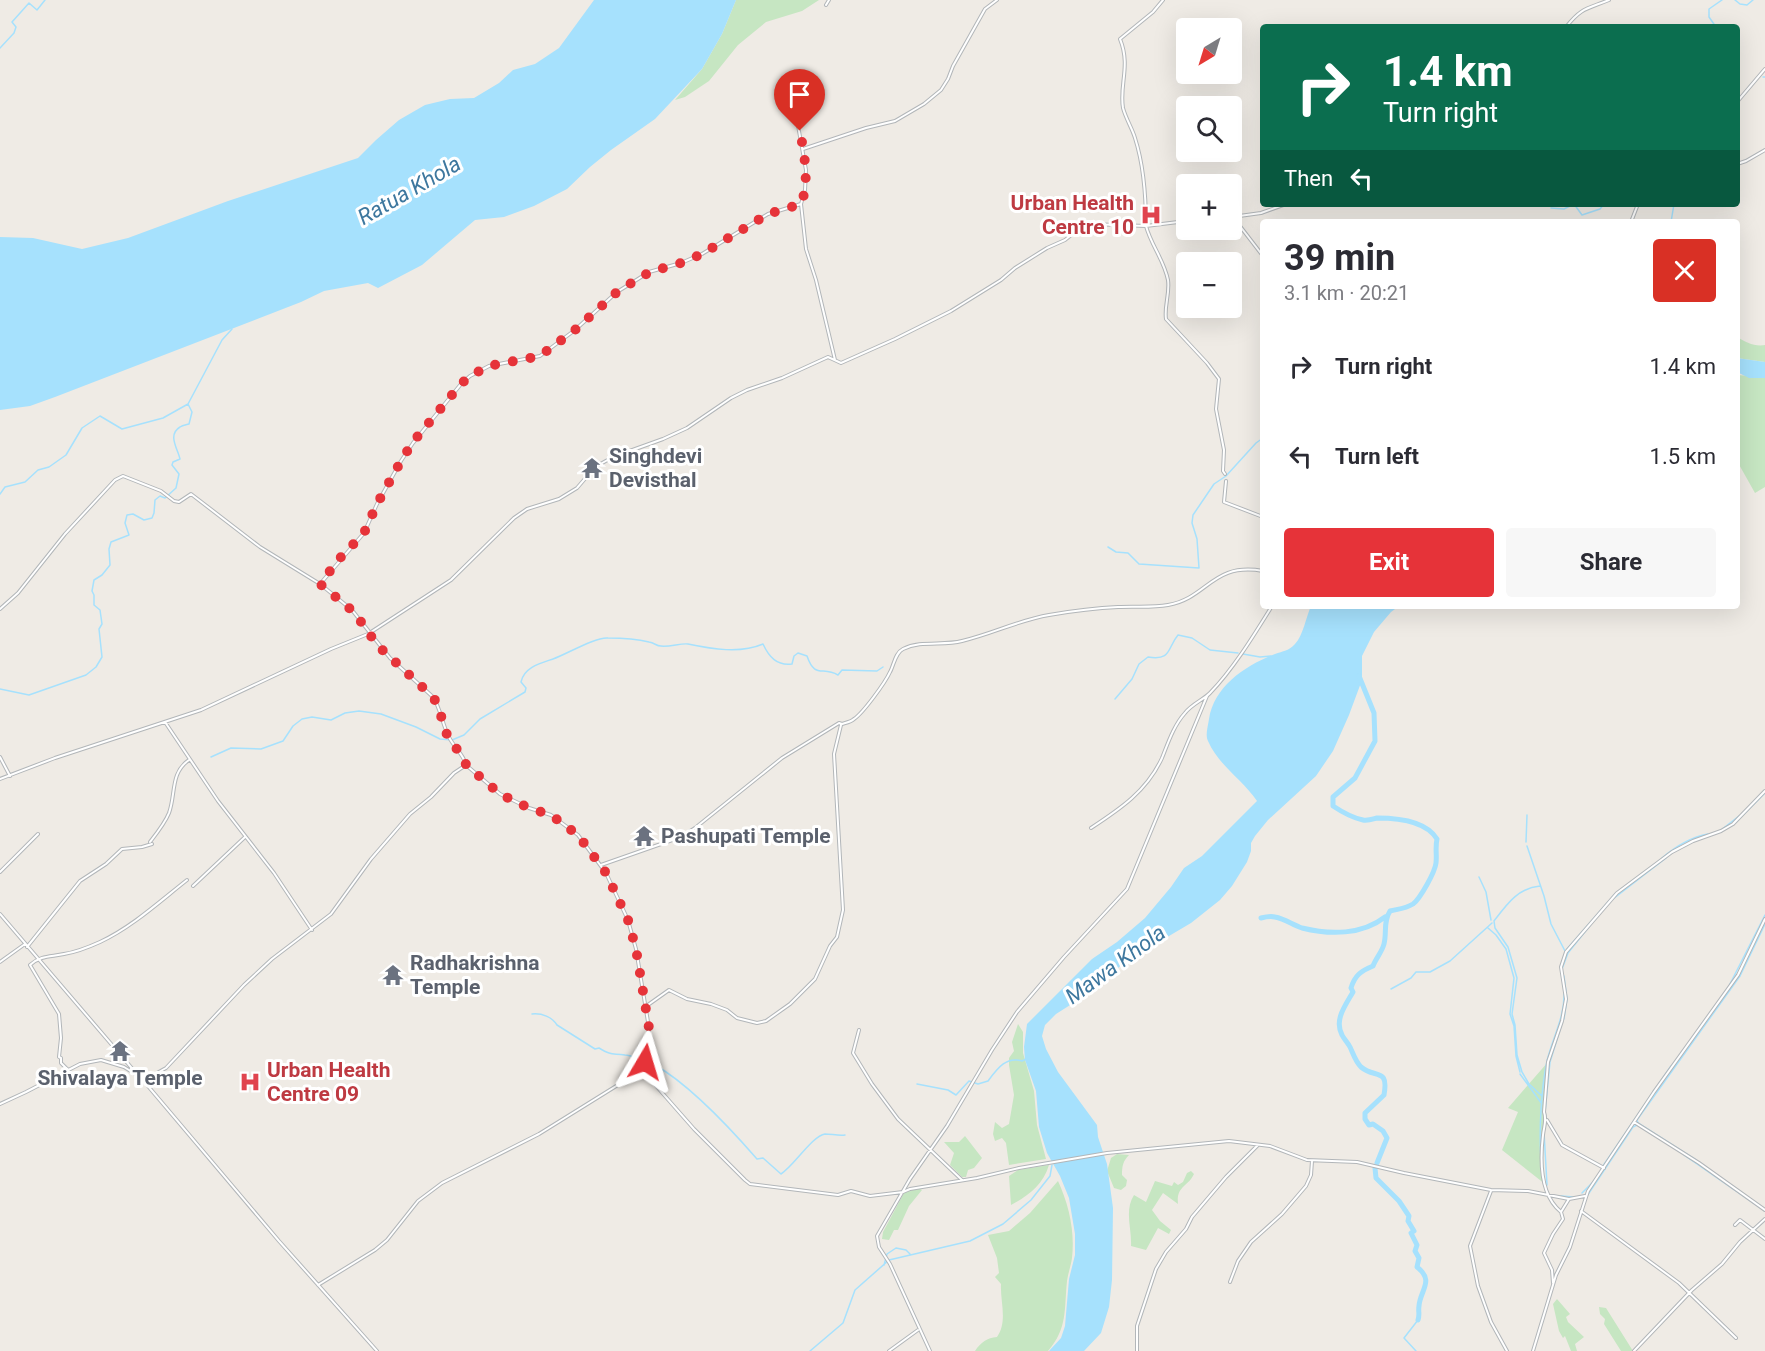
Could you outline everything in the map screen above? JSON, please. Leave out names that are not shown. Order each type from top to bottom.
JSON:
[{"type":"street","points":[[826,5],[830,0]]},
{"type":"street","points":[[803,149],[895,121],[924,104],[941,90],[985,9],[997,0]]},
{"type":"street","points":[[1163,0],[1153,12],[1119,39],[1125,60],[1124,110],[1136,139],[1148,234],[1158,250],[1168,280],[1169,290],[1165,316],[1167,322],[1207,363],[1219,379],[1216,409],[1224,450],[1223,471],[1225,474]]},
{"type":"street","points":[[1569,24],[1587,7],[1609,0]]},
{"type":"street","points":[[1740,98],[1765,69]]},
{"type":"street","points":[[790,81],[806,170],[805,190],[801,204],[806,249],[816,280],[835,360]]},
{"type":"street","points":[[1740,163],[1765,150]]},
{"type":"street","points":[[320,584],[340,558],[364,533],[377,504],[413,442],[470,376],[489,366],[540,356],[575,330],[617,292],[644,275],[702,254],[768,214],[801,204]]},
{"type":"street","points":[[1242,216],[1261,213],[1278,207]]},
{"type":"street","points":[[0,779],[55,758],[201,710],[370,633],[451,580],[514,518],[527,509],[559,499],[577,488],[590,472],[604,462],[687,428],[731,398],[747,390],[782,378],[828,357],[841,363],[895,339],[951,311],[1001,280],[1015,268],[1065,240],[1080,228],[1089,224],[1146,226],[1176,222]]},
{"type":"street","points":[[1242,230],[1260,252]]},
{"type":"street","points":[[0,609],[18,593],[65,534],[115,480],[123,476],[179,502],[191,494],[260,547],[320,584],[354,612],[390,658],[433,697],[438,705],[448,737],[465,760],[466,765],[500,794],[529,808],[551,815],[578,835],[601,865],[614,888],[632,932],[649,1028],[642,1071],[539,1134],[442,1183],[418,1201],[387,1240],[375,1250],[318,1285]]},
{"type":"street","points":[[1226,481],[1224,502],[1260,517]]},
{"type":"street","points":[[601,865],[681,837],[782,758],[839,723],[854,720],[892,670],[898,654],[903,649],[924,644],[963,641],[1048,615],[1093,609],[1168,605],[1184,601],[1213,579],[1225,573],[1248,569],[1260,571]]},
{"type":"street","points":[[930,1351],[890,1264],[879,1246],[877,1236],[1017,1012],[1064,957],[1127,890],[1207,696],[1239,656],[1270,609]]},
{"type":"street","points":[[1090,828],[1116,812],[1144,787],[1162,758],[1166,744],[1182,717],[1198,701],[1207,696]]},
{"type":"street","points":[[165,722],[189,760],[274,873],[312,930]]},
{"type":"street","points":[[645,1007],[669,990],[687,999],[727,1010],[737,1018],[757,1023],[766,1021],[790,1004],[815,979],[830,946],[837,937],[843,910],[834,754],[842,724]]},
{"type":"street","points":[[0,757],[10,776]]},
{"type":"street","points":[[0,962],[26,946],[80,881],[106,864],[122,849],[142,847],[151,843],[170,812],[173,785],[178,771],[182,764],[189,760]]},
{"type":"street","points":[[0,1104],[80,1064],[101,1060],[124,1067],[138,1076],[152,1078],[170,1065],[237,992],[272,959],[331,914],[375,854],[410,814],[431,797],[454,773],[466,765]]},
{"type":"street","points":[[1604,1168],[1562,1145],[1544,1112],[1548,1062],[1562,1021],[1566,999],[1561,967],[1566,952],[1617,893],[1672,852],[1733,824],[1765,791]]},
{"type":"street","points":[[0,872],[38,834]]},
{"type":"street","points":[[193,886],[245,836]]},
{"type":"street","points":[[68,1070],[59,1057],[61,1038],[59,1014],[30,965],[37,959],[49,955],[62,955],[81,950],[122,930],[187,880]]},
{"type":"street","points":[[0,914],[168,1108],[279,1241],[377,1351]]},
{"type":"street","points":[[1533,1351],[1553,1286],[1570,1247],[1585,1197],[1634,1122],[1738,975],[1765,919]]},
{"type":"street","points":[[859,1030],[854,1056],[891,1111],[962,1180]]},
{"type":"street","points":[[642,1071],[694,1129],[750,1184],[838,1195],[851,1191],[870,1196],[903,1192],[1107,1153],[1229,1141],[1280,1149],[1312,1161],[1357,1162],[1491,1190],[1528,1191],[1569,1199],[1585,1197]]},
{"type":"street","points":[[1546,1118],[1542,1154],[1548,1195],[1561,1212],[1563,1219],[1553,1234],[1545,1253],[1552,1270],[1553,1286]]},
{"type":"street","points":[[1634,1122],[1699,1163],[1765,1210]]},
{"type":"street","points":[[1137,1351],[1137,1326],[1156,1269],[1166,1252],[1186,1230],[1192,1217],[1226,1177],[1258,1145]]},
{"type":"street","points":[[1230,1282],[1238,1261],[1251,1242],[1283,1213],[1306,1186],[1311,1174],[1312,1161]]},
{"type":"street","points":[[1491,1190],[1470,1246],[1478,1286],[1491,1322],[1507,1351]]},
{"type":"street","points":[[1561,1212],[1569,1199]]},
{"type":"street","points":[[1581,1211],[1650,1260],[1736,1338]]},
{"type":"street","points":[[1634,1351],[1689,1293],[1722,1264],[1740,1242],[1765,1219]]},
{"type":"street","points":[[1735,1225],[1740,1220],[1765,1239]]},
{"type":"street","points":[[889,1351],[919,1330]]},
{"type":"green space","points":[[736,0],[819,0],[802,11],[766,22],[738,45],[709,81],[685,97],[675,100],[702,69],[722,34]]},
{"type":"green space","points":[[1740,338],[1754,345],[1765,345],[1765,362],[1740,358]]},
{"type":"green space","points":[[1740,375],[1765,377],[1765,487],[1755,493],[1740,466]]},
{"type":"green space","points":[[1018,1024],[1023,1032],[1023,1053],[1034,1091],[1037,1125],[1046,1159],[1009,1165],[1006,1143],[1002,1138],[995,1141],[993,1134],[995,1122],[1002,1128],[1009,1124],[1014,1095],[1009,1058],[1014,1051],[1012,1042]]},
{"type":"green space","points":[[1548,1062],[1542,1154],[1545,1184],[1502,1150],[1518,1112],[1508,1108]]},
{"type":"green space","points":[[965,1136],[982,1158],[974,1168],[968,1170],[966,1177],[962,1177],[950,1165],[954,1153],[944,1142],[959,1142]]},
{"type":"green space","points":[[1117,1154],[1129,1155],[1122,1169],[1122,1175],[1127,1180],[1126,1186],[1121,1190],[1114,1188],[1107,1171],[1111,1158]]},
{"type":"green space","points":[[1049,1165],[1043,1178],[1034,1189],[1011,1205],[1009,1176],[1018,1170]]},
{"type":"green space","points":[[1191,1171],[1194,1174],[1181,1190],[1178,1204],[1163,1193],[1152,1210],[1171,1230],[1169,1234],[1158,1228],[1146,1250],[1131,1246],[1129,1207],[1134,1195],[1146,1202],[1155,1181],[1172,1186],[1174,1182],[1178,1185]]},
{"type":"green space","points":[[1058,1181],[1070,1218],[1073,1238],[1064,1318],[1059,1334],[1048,1351],[975,1351],[984,1341],[997,1337],[1002,1324],[1001,1284],[995,1277],[999,1273],[997,1258],[988,1235],[1009,1231],[1030,1213]]},
{"type":"green space","points":[[918,1188],[922,1190],[909,1206],[898,1230],[894,1230],[889,1240],[882,1239],[883,1232],[905,1191]]},
{"type":"green space","points":[[1557,1299],[1570,1314],[1566,1317],[1568,1322],[1584,1337],[1575,1344],[1577,1351],[1571,1351],[1565,1336],[1563,1338],[1559,1331],[1553,1304]]},
{"type":"green space","points":[[1599,1307],[1606,1308],[1633,1351],[1621,1351],[1604,1324],[1605,1319],[1600,1314]]},
{"type":"water","name":"Ratua Khola","points":[[594,0],[736,0],[722,34],[702,69],[655,119],[611,150],[567,189],[534,206],[504,217],[475,220],[422,265],[378,288],[368,283],[324,291],[301,302],[55,397],[30,406],[0,410],[0,237],[33,238],[82,249],[128,238],[228,201],[358,158],[399,120],[425,105],[450,99],[474,98],[499,83],[513,70],[535,64],[559,48]]},
{"type":"water","points":[[1740,358],[1765,362],[1765,378],[1749,378],[1740,374]]},
{"type":"water","name":"Mawa Khola","points":[[1310,609],[1395,609],[1374,632],[1362,656],[1362,680],[1333,751],[1316,776],[1268,820],[1255,836],[1247,862],[1232,886],[1220,900],[1191,923],[1125,962],[1086,995],[1056,1014],[1045,1025],[1042,1036],[1046,1049],[1058,1072],[1097,1125],[1098,1137],[1107,1164],[1113,1208],[1112,1280],[1109,1307],[1101,1333],[1084,1351],[1049,1351],[1061,1338],[1065,1326],[1069,1279],[1075,1255],[1075,1234],[1069,1198],[1047,1153],[1039,1127],[1036,1091],[1025,1060],[1027,1024],[1092,959],[1117,942],[1145,918],[1184,868],[1202,856],[1257,801],[1218,758],[1208,741],[1207,730],[1212,707],[1217,696],[1233,678],[1253,664],[1293,646],[1300,636]]},
{"type":"waterway","points":[[0,48],[14,33],[16,27],[12,22],[29,3],[37,10],[45,0]]},
{"type":"waterway","points":[[1714,24],[1709,17],[1709,9],[1722,0]]},
{"type":"waterway","points":[[1735,0],[1747,5],[1753,0]]},
{"type":"waterway","points":[[1551,208],[1568,207]]},
{"type":"waterway","points":[[1576,207],[1582,215],[1602,207]]},
{"type":"waterway","points":[[1672,219],[1674,207]]},
{"type":"waterway","points":[[0,494],[5,487],[25,482],[38,470],[49,467],[66,455],[82,428],[100,416],[122,429],[163,418],[188,404],[222,340],[232,329]]},
{"type":"waterway","points":[[0,689],[29,695],[86,675],[96,667],[102,657],[99,629],[102,624],[100,610],[94,605],[92,591],[94,580],[102,575],[110,565],[111,542],[129,535],[125,523],[127,515],[133,514],[144,520],[152,518],[155,500],[160,496],[165,498],[176,488],[179,474],[172,465],[180,459],[174,442],[174,434],[180,427],[189,424],[192,412],[188,404]]},
{"type":"waterway","points":[[1108,547],[1116,552],[1128,553],[1139,564],[1199,568],[1197,539],[1192,523],[1193,515],[1214,484],[1226,476],[1260,440]]},
{"type":"waterway","points":[[1115,699],[1132,679],[1139,664],[1148,657],[1156,658],[1165,655],[1178,635],[1192,638],[1210,650],[1238,653]]},
{"type":"waterway","points":[[211,757],[231,748],[261,749],[283,741],[293,726],[302,719],[312,717],[331,720],[345,713],[359,711],[381,714],[440,739],[452,740],[464,735],[480,719],[525,692],[526,688],[521,682],[529,669],[602,638],[634,639],[659,646],[685,644],[726,650],[745,649],[763,644],[771,657],[782,664],[792,664],[794,656],[798,653],[807,656],[816,670],[838,675],[842,670],[877,671],[883,667]]},
{"type":"waterway","points":[[1243,654],[1271,656]]},
{"type":"waterway","points":[[1359,676],[1374,713],[1375,741],[1355,778],[1333,797],[1333,806],[1363,820],[1385,818],[1419,824],[1437,839],[1436,863],[1427,885],[1413,904],[1390,911],[1382,950],[1373,966],[1354,980],[1351,988],[1353,992],[1340,1018],[1342,1035],[1359,1065],[1380,1075],[1384,1080],[1384,1095],[1365,1113],[1365,1119],[1369,1125],[1373,1124],[1383,1131],[1387,1138],[1377,1163]]},
{"type":"waterway","points":[[1738,820],[1765,793]]},
{"type":"waterway","points":[[1526,842],[1527,815]]},
{"type":"waterway","points":[[1721,830],[1739,816]]},
{"type":"waterway","points":[[1707,837],[1727,828]]},
{"type":"waterway","points":[[1662,858],[1684,843],[1708,834]]},
{"type":"waterway","points":[[1527,846],[1551,924],[1565,951]]},
{"type":"waterway","points":[[1613,899],[1666,858]]},
{"type":"waterway","points":[[1479,877],[1486,892],[1491,920]]},
{"type":"waterway","points":[[1540,886],[1519,893],[1494,921],[1495,928],[1508,947],[1517,978],[1512,1014],[1517,1055],[1522,1072],[1529,1084],[1542,1096]]},
{"type":"waterway","points":[[1567,949],[1616,893]]},
{"type":"waterway","points":[[1730,984],[1765,915]]},
{"type":"waterway","points":[[1261,918],[1275,917],[1302,928],[1324,932],[1345,932],[1366,927],[1385,917]]},
{"type":"waterway","points":[[1391,989],[1411,978],[1416,972],[1430,972],[1450,961],[1492,923]]},
{"type":"waterway","points":[[1562,969],[1568,953],[1592,923]]},
{"type":"waterway","points":[[1696,1160],[1638,1123],[1637,1120],[1740,976],[1765,924]]},
{"type":"waterway","points":[[1488,928],[1506,949],[1514,978],[1510,1014],[1514,1026],[1516,1056],[1520,1072]]},
{"type":"waterway","points":[[1561,964],[1562,980]]},
{"type":"waterway","points":[[1564,976],[1567,999],[1564,1019]]},
{"type":"waterway","points":[[1541,1160],[1540,1123],[1543,1084],[1547,1061],[1562,1011],[1564,993]]},
{"type":"waterway","points":[[532,1014],[550,1018],[595,1049],[628,1055],[655,1065],[682,1084],[709,1108],[757,1159],[763,1158],[781,1174],[820,1136],[845,1135]]},
{"type":"waterway","points":[[1545,1112],[1550,1062],[1562,1023]]},
{"type":"waterway","points":[[917,1084],[948,1090],[956,1095],[969,1081],[978,1084],[988,1081],[998,1068],[1007,1062],[1026,1059]]},
{"type":"waterway","points":[[1603,1166],[1671,1066]]},
{"type":"waterway","points":[[1520,1074],[1542,1104]]},
{"type":"waterway","points":[[1587,1196],[1633,1127],[1637,1125]]},
{"type":"waterway","points":[[1544,1132],[1547,1185]]},
{"type":"waterway","points":[[1684,1155],[1762,1209]]},
{"type":"waterway","points":[[810,1351],[843,1323],[855,1290],[889,1260],[970,1241],[1003,1224],[1031,1200],[1050,1176],[1052,1165]]},
{"type":"waterway","points":[[1375,1168],[1376,1178],[1399,1201],[1409,1216],[1408,1221],[1414,1231],[1411,1233],[1417,1245],[1415,1251],[1419,1258],[1417,1267],[1426,1281],[1420,1300],[1418,1320]]},
{"type":"waterway","points":[[1582,1193],[1592,1183]]},
{"type":"waterway","points":[[1561,1196],[1574,1197]]},
{"type":"waterway","points":[[884,1265],[887,1254],[896,1248],[906,1250],[910,1254]]},
{"type":"waterway","points":[[1416,1351],[1404,1338],[1418,1320]]},
{"type":"place","name":"Urban Health Centre 10","points":[[1151,215]]},
{"type":"place","name":"Singhdevi Devisthal","points":[[592,468]]},
{"type":"place","name":"Pashupati Temple","points":[[644,836]]},
{"type":"place","name":"Radhakrishna Temple","points":[[393,975]]},
{"type":"place","name":"Shivalaya Temple","points":[[120,1051]]},
{"type":"place","name":"Urban Health Centre 09","points":[[250,1082]]},
{"type":"route","points":[[645,1062],[649,1028],[636,949],[628,920],[601,865],[578,835],[551,815],[529,808],[500,794],[466,765],[465,760],[448,737],[438,705],[433,697],[378,646],[354,612],[320,584],[340,558],[364,533],[377,504],[413,442],[470,376],[489,366],[540,356],[575,330],[617,292],[650,272],[702,254],[768,214],[801,204],[805,190],[806,170],[800,131]]}]
